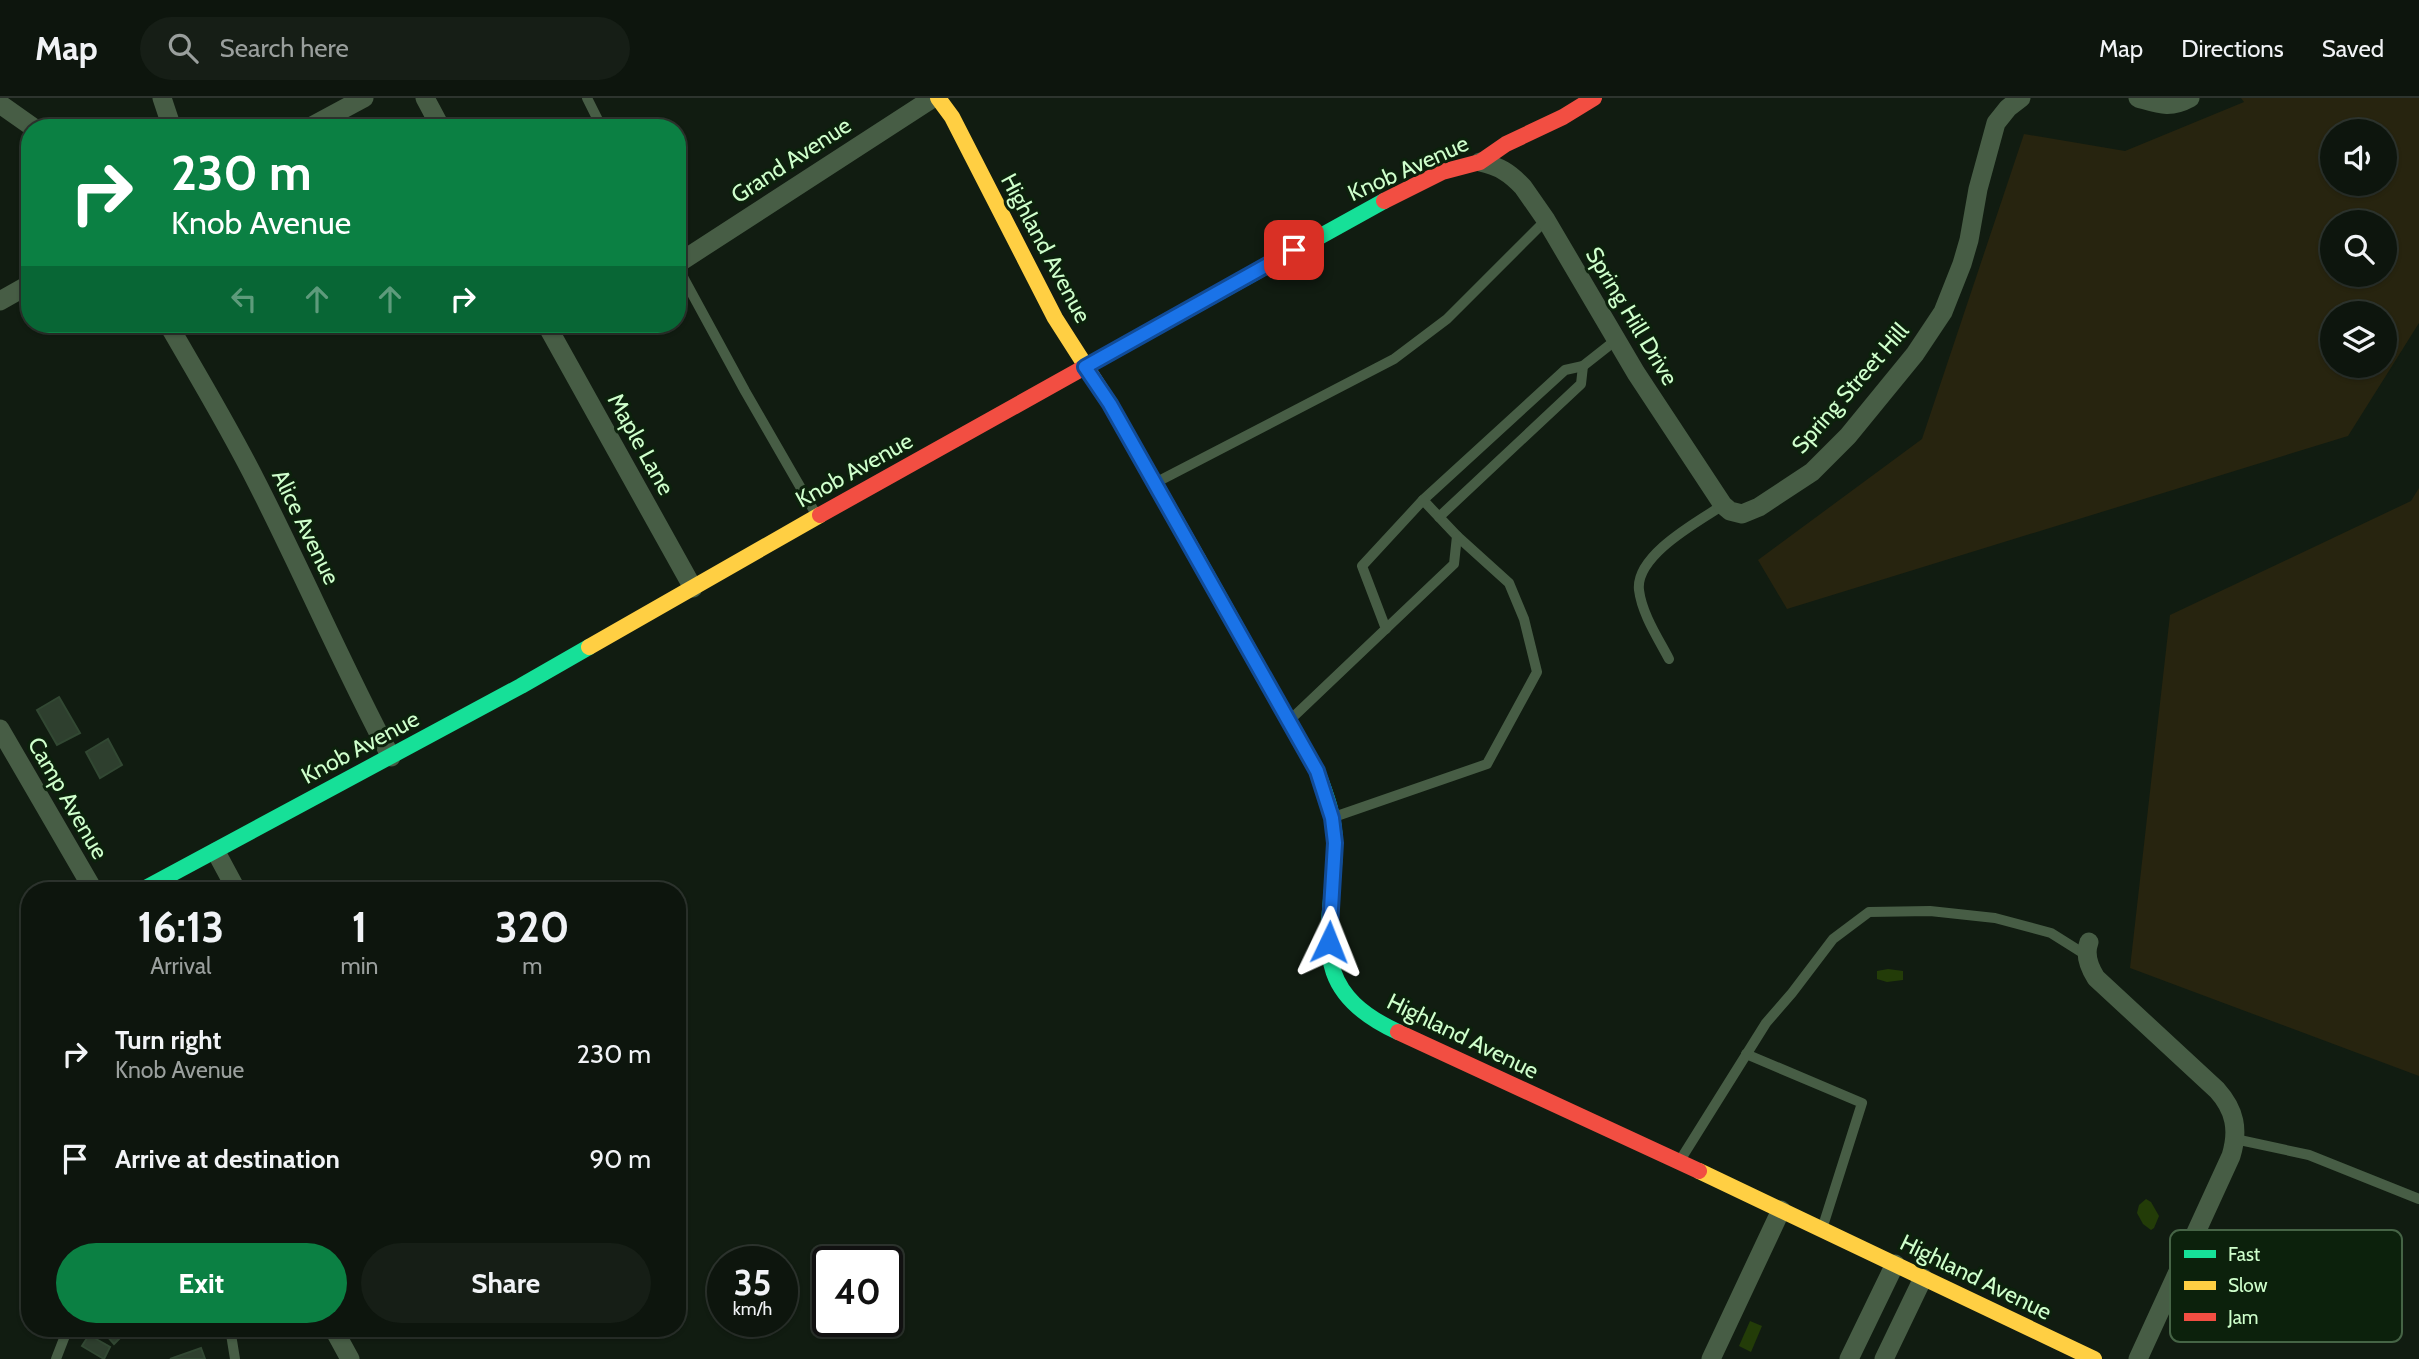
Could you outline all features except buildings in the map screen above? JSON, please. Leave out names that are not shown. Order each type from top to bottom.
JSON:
[{"type":"street","points":[[162,98],[169,119]]},
{"type":"street","points":[[324,119],[363,98]]},
{"type":"street","points":[[425,98],[436,119]]},
{"type":"street","name":"Grand Avenue","points":[[686,259],[936,98]]},
{"type":"street","name":"Highland Avenue","points":[[936,98],[952,117],[1055,318],[1110,404],[1317,771],[1332,818],[1335,843],[1329,942],[1335,974],[1348,998],[1363,1012],[1384,1025],[2094,1359]]},
{"type":"street","name":"Knob Avenue","points":[[158,882],[521,687],[818,516],[1407,189],[1441,173],[1480,162],[1506,144],[1563,117],[1594,98]]},
{"type":"street","name":"Spring Street Hill","points":[[1727,508],[1742,514],[1759,507],[1812,472],[1847,436],[1915,354],[1943,312],[1962,264],[1996,123],[2008,108],[2021,98]]},
{"type":"street","points":[[2138,98],[2165,106],[2190,98]]},
{"type":"street","points":[[0,104],[21,119]]},
{"type":"street","name":"Spring Hill Drive","points":[[1480,162],[1497,166],[1511,174],[1523,187],[1546,220],[1616,340],[1689,456],[1727,508]]},
{"type":"street","points":[[0,301],[21,289]]},
{"type":"street","name":"Alice Avenue","points":[[174,333],[256,480],[391,757]]},
{"type":"street","name":"Maple Lane","points":[[552,333],[693,588]]},
{"type":"street","name":"Camp Avenue","points":[[0,729],[89,882]]},
{"type":"street","points":[[216,852],[232,882]]},
{"type":"street","points":[[2088,948],[2090,969],[2096,978],[2228,1101],[2233,1113],[2235,1139],[2231,1156],[2198,1230]]},
{"type":"street","points":[[1711,1359],[1781,1210]]},
{"type":"street","points":[[1849,1359],[1895,1264]]},
{"type":"street","points":[[1884,1359],[1923,1278]]},
{"type":"street","points":[[2138,1359],[2170,1290]]},
{"type":"street","points":[[338,1337],[350,1359]]},
{"type":"lane","points":[[587,98],[598,119]]},
{"type":"lane","points":[[1155,483],[1394,359],[1447,319],[1546,220]]},
{"type":"lane","points":[[686,282],[745,391],[818,516]]},
{"type":"lane","points":[[1386,629],[1362,566],[1423,500],[1565,370],[1583,366],[1616,340]]},
{"type":"lane","points":[[1439,517],[1581,384],[1583,366]]},
{"type":"lane","points":[[1332,818],[1487,764],[1537,672],[1524,619],[1509,583],[1457,536],[1423,500]]},
{"type":"lane","points":[[1669,659],[1642,605],[1638,587],[1642,573],[1667,542],[1727,508]]},
{"type":"lane","points":[[1290,720],[1454,564],[1457,536]]},
{"type":"lane","points":[[1679,1162],[1766,1023],[1833,939],[1869,912],[1930,911],[1995,918],[2051,933],[2088,948]]},
{"type":"lane","points":[[1746,1054],[1862,1103],[1822,1229]]},
{"type":"lane","points":[[2235,1139],[2309,1155],[2419,1199]]},
{"type":"lane","points":[[56,1359],[65,1337]]},
{"type":"lane","points":[[231,1337],[235,1359]]},
{"type":"shaded area","points":[[2241,98],[2419,98],[2419,323],[2397,358],[2397,301],[2320,301],[2320,378],[2384,378],[2348,436],[1787,609],[1758,560],[1922,439],[2024,134],[2125,151],[2244,102]]},
{"type":"shaded area","points":[[2419,488],[2419,1076],[2130,968],[2170,615],[2411,501]]},
{"type":"shaded area","points":[[1877,971],[1903,971],[1903,980],[1887,982],[1877,979]]},
{"type":"shaded area","points":[[2146,1199],[2151,1202],[2159,1216],[2151,1230],[2143,1224],[2137,1213],[2139,1205]]},
{"type":"shaded area","points":[[1750,1321],[1762,1326],[1751,1352],[1739,1346]]},
{"type":"traffic: fast","points":[[1092,363],[1384,201]]},
{"type":"traffic: fast","points":[[1198,559],[1317,771],[1327,797],[1335,834],[1329,929],[1329,953],[1335,975],[1347,996],[1367,1014],[1398,1032]]},
{"type":"traffic: fast","points":[[157,882],[589,647]]},
{"type":"traffic: slow","points":[[938,98],[952,117],[1055,318],[1110,404],[1198,559]]},
{"type":"traffic: slow","points":[[589,647],[820,515]]},
{"type":"traffic: slow","points":[[1699,1171],[2094,1359]]},
{"type":"traffic: jam","points":[[1384,201],[1442,172],[1480,162],[1506,144],[1563,117],[1594,98]]},
{"type":"traffic: jam","points":[[820,515],[1092,363]]},
{"type":"traffic: jam","points":[[1398,1032],[1699,1171]]},
{"type":"route","points":[[1294,250],[1085,367],[1110,404],[1317,771],[1332,818],[1335,843],[1329,942]]}]
